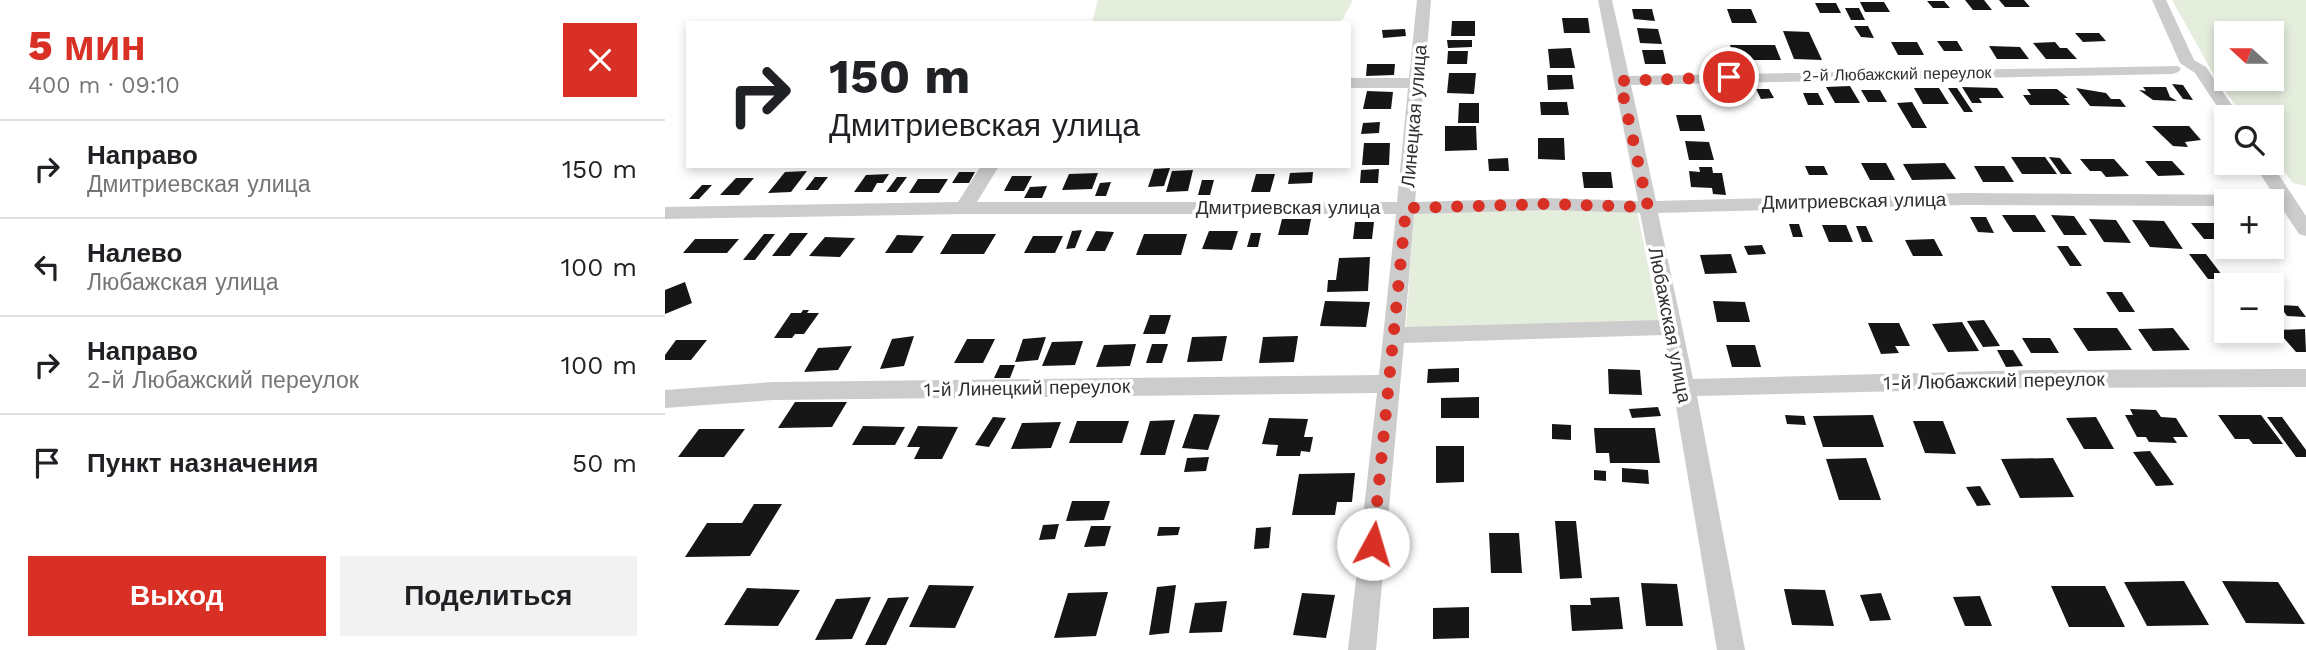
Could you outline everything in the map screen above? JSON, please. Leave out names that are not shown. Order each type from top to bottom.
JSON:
[{"type":"street","name":"Линецкая улица","points":[[1362,650],[1424,0]]},
{"type":"street","name":"Любажская улица","points":[[1605,0],[1673,327],[1731,650]]},
{"type":"street","points":[[2159,0],[2188,63],[2201,70],[2224,105]]},
{"type":"street","name":"2-й Любажский переулок","points":[[1620,81],[2173,69]]},
{"type":"street","points":[[1351,83],[1418,83]]},
{"type":"street","points":[[964,208],[989,168]]},
{"type":"street","points":[[2270,175],[2306,230]]},
{"type":"street","name":"Дмитриевская улица","points":[[665,212],[964,208],[1406,208],[1547,204],[1648,207],[1964,199],[2288,201]]},
{"type":"street","points":[[1394,335],[1673,327]]},
{"type":"street","name":"1-й Любажский переулок","points":[[1682,388],[2033,379],[2306,377]]},
{"type":"street","name":"1-й Линецкий переулок","points":[[665,399],[787,391],[1389,384]]},
{"type":"green space","points":[[1098,0],[1353,0],[1340,21],[1093,21]]},
{"type":"green space","points":[[2172,0],[2306,0],[2306,186],[2293,183],[2284,171],[2284,105],[2235,105],[2225,91],[2284,91],[2284,21],[2214,21],[2214,75]]},
{"type":"green space","points":[[1552,209],[1637,211],[1660,322],[1411,333],[1406,326],[1414,213]]},
{"type":"building","points":[[1965,0],[1984,0],[1992,10],[1973,10]]},
{"type":"building","points":[[1999,0],[2024,0],[2030,7],[2005,7]]},
{"type":"building","points":[[1927,1],[1944,1],[1950,8],[1933,8]]},
{"type":"building","points":[[1860,2],[1884,2],[1890,12],[1865,12]]},
{"type":"building","points":[[1815,3],[1836,3],[1841,13],[1820,13]]},
{"type":"building","points":[[1845,8],[1859,8],[1865,20],[1851,20]]},
{"type":"building","points":[[1632,9],[1652,9],[1655,21],[1634,19]]},
{"type":"building","points":[[1727,9],[1751,9],[1757,23],[1732,23]]},
{"type":"building","points":[[1562,18],[1588,18],[1590,33],[1564,33]]},
{"type":"building","points":[[1452,21],[1475,21],[1475,36],[1451,36]]},
{"type":"building","points":[[1854,26],[1868,26],[1874,38],[1861,37]]},
{"type":"building","points":[[1637,28],[1658,29],[1662,44],[1640,43]]},
{"type":"building","points":[[1405,29],[1406,36],[1383,38],[1382,30]]},
{"type":"building","points":[[1783,31],[1809,32],[1822,60],[1794,59]]},
{"type":"building","points":[[2075,33],[2099,33],[2106,41],[2083,42]]},
{"type":"building","points":[[1447,40],[1472,40],[1472,47],[1448,48]]},
{"type":"building","points":[[1937,41],[1957,41],[1963,51],[1944,51]]},
{"type":"building","points":[[1891,42],[1917,42],[1924,55],[1898,55]]},
{"type":"building","points":[[2055,42],[2060,48],[2067,48],[2077,59],[2046,59],[2033,43]]},
{"type":"building","points":[[1730,45],[1775,45],[1781,60],[1735,60]]},
{"type":"building","points":[[1989,46],[2020,47],[2029,59],[1997,59]]},
{"type":"building","points":[[1571,48],[1575,68],[1550,68],[1548,49]]},
{"type":"building","points":[[1642,50],[1663,50],[1666,64],[1645,64]]},
{"type":"building","points":[[1448,51],[1468,51],[1467,64],[1447,64]]},
{"type":"building","points":[[1367,64],[1395,64],[1394,75],[1366,76]]},
{"type":"building","points":[[1449,73],[1476,73],[1474,94],[1447,93]]},
{"type":"building","points":[[1547,75],[1572,75],[1574,89],[1548,90]]},
{"type":"building","points":[[2172,84],[2183,85],[2193,100],[2183,99]]},
{"type":"building","points":[[1850,86],[1860,103],[1835,103],[1826,87]]},
{"type":"building","points":[[1962,87],[1997,88],[2004,98],[1979,98],[1982,103],[1972,103]]},
{"type":"building","points":[[2143,87],[2166,87],[2170,97],[2177,101],[2153,100],[2139,90],[2146,91]]},
{"type":"building","points":[[1914,88],[1939,88],[1949,104],[1923,104]]},
{"type":"building","points":[[1948,88],[1957,88],[1973,112],[1964,112]]},
{"type":"building","points":[[2076,88],[2106,93],[2111,99],[2120,99],[2126,107],[2090,106]]},
{"type":"building","points":[[1756,89],[1769,89],[1774,98],[1761,99]]},
{"type":"building","points":[[2027,89],[2057,89],[2068,98],[2064,98],[2070,105],[2030,105],[2023,95],[2031,95]]},
{"type":"building","points":[[1861,90],[1880,90],[1887,102],[1868,102]]},
{"type":"building","points":[[1367,91],[1393,92],[1391,109],[1363,109]]},
{"type":"building","points":[[1803,93],[1818,93],[1824,105],[1808,105]]},
{"type":"building","points":[[1540,102],[1567,102],[1569,115],[1541,115]]},
{"type":"building","points":[[1912,102],[1927,128],[1912,128],[1897,103]]},
{"type":"building","points":[[1459,103],[1479,103],[1479,123],[1458,123]]},
{"type":"building","points":[[1676,115],[1701,115],[1705,131],[1680,131]]},
{"type":"building","points":[[1380,122],[1379,133],[1361,134],[1363,123]]},
{"type":"building","points":[[1445,126],[1476,126],[1477,150],[1445,151]]},
{"type":"building","points":[[2152,126],[2189,126],[2201,140],[2185,142],[2188,147],[2173,146]]},
{"type":"building","points":[[1538,138],[1564,138],[1565,160],[1538,159]]},
{"type":"building","points":[[1685,141],[1709,142],[1714,160],[1689,160]]},
{"type":"building","points":[[1364,143],[1390,143],[1389,165],[1362,165]]},
{"type":"building","points":[[2011,157],[2045,157],[2057,174],[2022,174]]},
{"type":"building","points":[[2049,157],[2060,158],[2072,174],[2061,174]]},
{"type":"building","points":[[1508,158],[1509,171],[1489,171],[1488,159]]},
{"type":"building","points":[[2080,159],[2114,159],[2129,176],[2106,177],[2101,171],[2090,171]]},
{"type":"building","points":[[2145,161],[2172,161],[2185,175],[2158,176]]},
{"type":"building","points":[[1861,163],[1886,163],[1895,180],[1870,180]]},
{"type":"building","points":[[1945,163],[1956,179],[1912,180],[1903,164]]},
{"type":"building","points":[[1805,166],[1824,166],[1828,175],[1809,175]]},
{"type":"building","points":[[1974,166],[2004,166],[2014,182],[1983,182]]},
{"type":"building","points":[[1699,167],[1712,167],[1713,173],[1722,173],[1726,195],[1713,194],[1712,188],[1691,187],[1689,171],[1700,172]]},
{"type":"building","points":[[1170,168],[1164,186],[1148,187],[1154,169]]},
{"type":"building","points":[[1379,169],[1378,183],[1360,183],[1361,170]]},
{"type":"building","points":[[1193,170],[1188,191],[1166,192],[1172,171]]},
{"type":"building","points":[[807,171],[791,192],[768,193],[785,172]]},
{"type":"building","points":[[959,172],[975,172],[969,183],[952,183]]},
{"type":"building","points":[[1313,172],[1312,183],[1288,184],[1290,173]]},
{"type":"building","points":[[1582,172],[1611,172],[1613,188],[1584,188]]},
{"type":"building","points":[[1098,173],[1092,189],[1062,190],[1069,174]]},
{"type":"building","points":[[889,174],[883,183],[877,183],[872,192],[854,192],[866,175]]},
{"type":"building","points":[[1256,174],[1275,174],[1270,192],[1251,192]]},
{"type":"building","points":[[1012,176],[1032,176],[1024,191],[1004,191]]},
{"type":"building","points":[[815,177],[828,177],[818,190],[805,190]]},
{"type":"building","points":[[897,177],[907,177],[896,192],[886,192]]},
{"type":"building","points":[[736,178],[754,178],[739,195],[720,195]]},
{"type":"building","points":[[918,179],[948,179],[939,193],[909,193]]},
{"type":"building","points":[[1202,180],[1214,180],[1210,195],[1198,195]]},
{"type":"building","points":[[1111,182],[1106,196],[1095,196],[1100,183]]},
{"type":"building","points":[[702,185],[712,185],[699,199],[689,199]]},
{"type":"building","points":[[1047,186],[1042,198],[1024,198],[1030,187]]},
{"type":"building","points":[[2002,215],[2035,215],[2046,232],[2013,232]]},
{"type":"building","points":[[2051,215],[2074,216],[2087,235],[2064,235]]},
{"type":"building","points":[[1970,217],[1986,217],[1994,233],[1978,232]]},
{"type":"building","points":[[1282,219],[1311,219],[1308,235],[1278,235]]},
{"type":"building","points":[[2089,219],[2116,220],[2131,243],[2104,242]]},
{"type":"building","points":[[2132,220],[2164,221],[2183,249],[2150,247]]},
{"type":"building","points":[[1355,222],[1374,222],[1372,239],[1353,239]]},
{"type":"building","points":[[2191,223],[2214,223],[2214,239],[2204,239]]},
{"type":"building","points":[[1789,224],[1799,224],[1803,237],[1793,237]]},
{"type":"building","points":[[1822,225],[1846,225],[1853,242],[1829,242]]},
{"type":"building","points":[[1856,226],[1866,226],[1873,242],[1862,242]]},
{"type":"building","points":[[1082,230],[1075,248],[1066,249],[1072,231]]},
{"type":"building","points":[[1096,231],[1114,232],[1105,251],[1086,251]]},
{"type":"building","points":[[1209,231],[1238,231],[1232,250],[1202,249]]},
{"type":"building","points":[[790,233],[808,233],[790,256],[772,256]]},
{"type":"building","points":[[1251,233],[1261,233],[1258,247],[1247,247]]},
{"type":"building","points":[[764,234],[775,234],[755,260],[743,260]]},
{"type":"building","points":[[952,234],[996,234],[984,254],[940,254]]},
{"type":"building","points":[[1144,234],[1187,234],[1181,255],[1136,255]]},
{"type":"building","points":[[897,235],[924,236],[912,253],[885,253]]},
{"type":"building","points":[[1033,236],[1063,236],[1055,253],[1024,253]]},
{"type":"building","points":[[825,237],[855,238],[840,257],[809,256]]},
{"type":"building","points":[[695,239],[739,239],[727,253],[683,253]]},
{"type":"building","points":[[1934,239],[1943,256],[1913,256],[1905,240]]},
{"type":"building","points":[[1762,245],[1766,254],[1748,255],[1744,246]]},
{"type":"building","points":[[2057,246],[2068,246],[2082,266],[2070,266]]},
{"type":"building","points":[[1731,254],[1737,273],[1705,274],[1700,255]]},
{"type":"building","points":[[2189,254],[2206,254],[2220,273],[2214,273],[2214,279],[2208,279]]},
{"type":"building","points":[[1370,257],[1368,291],[1327,292],[1328,280],[1336,280],[1339,258]]},
{"type":"building","points":[[685,282],[692,303],[665,314],[665,290]]},
{"type":"building","points":[[2106,292],[2122,292],[2135,312],[2119,312]]},
{"type":"building","points":[[1325,301],[1370,302],[1366,327],[1320,326]]},
{"type":"building","points":[[1713,301],[1745,302],[1750,322],[1717,322]]},
{"type":"building","points":[[2284,305],[2298,306],[2306,317],[2287,316]]},
{"type":"building","points":[[803,310],[809,310],[807,313],[819,313],[804,334],[795,334],[792,338],[774,338],[791,313],[801,313]]},
{"type":"building","points":[[1150,315],[1171,315],[1165,334],[1143,334]]},
{"type":"building","points":[[1984,320],[2000,346],[1983,347],[1967,321]]},
{"type":"building","points":[[1962,322],[1979,351],[1948,352],[1932,324]]},
{"type":"building","points":[[1868,323],[1899,323],[1910,346],[1895,346],[1899,353],[1881,354]]},
{"type":"building","points":[[2073,328],[2117,328],[2132,350],[2088,351]]},
{"type":"building","points":[[2173,328],[2190,350],[2153,351],[2138,329]]},
{"type":"building","points":[[2305,329],[2306,352],[2296,352],[2284,338],[2284,330]]},
{"type":"building","points":[[914,336],[904,366],[880,369],[892,339]]},
{"type":"building","points":[[1227,336],[1222,361],[1187,362],[1192,337]]},
{"type":"building","points":[[1298,336],[1294,362],[1259,363],[1263,337]]},
{"type":"building","points":[[1046,337],[1038,360],[1015,362],[1023,339]]},
{"type":"building","points":[[2022,338],[2050,338],[2059,353],[2031,353]]},
{"type":"building","points":[[967,339],[995,339],[983,363],[954,363]]},
{"type":"building","points":[[676,340],[707,340],[691,360],[665,360],[665,355]]},
{"type":"building","points":[[1083,341],[1075,365],[1042,366],[1052,342]]},
{"type":"building","points":[[1136,344],[1130,366],[1096,367],[1104,345]]},
{"type":"building","points":[[1152,344],[1168,344],[1162,363],[1146,363]]},
{"type":"building","points":[[1726,345],[1755,345],[1761,367],[1732,367]]},
{"type":"building","points":[[852,346],[838,370],[804,372],[818,348]]},
{"type":"building","points":[[1997,350],[2013,350],[2023,366],[2006,367]]},
{"type":"building","points":[[1000,365],[1015,365],[1010,378],[994,378]]},
{"type":"building","points":[[1459,368],[1459,382],[1427,383],[1428,369]]},
{"type":"building","points":[[1608,369],[1640,370],[1642,395],[1609,394]]},
{"type":"building","points":[[1479,397],[1479,418],[1441,418],[1441,398]]},
{"type":"building","points":[[795,402],[847,402],[832,427],[778,428]]},
{"type":"building","points":[[1658,407],[1661,416],[1632,418],[1629,409]]},
{"type":"building","points":[[2130,409],[2156,410],[2161,417],[2176,418],[2188,437],[2173,437],[2177,443],[2149,442],[2146,437],[2137,437],[2125,415],[2133,415]]},
{"type":"building","points":[[1194,414],[1220,415],[1208,450],[1182,448]]},
{"type":"building","points":[[1785,415],[1804,416],[1806,425],[1787,424]]},
{"type":"building","points":[[1873,415],[1884,447],[1823,447],[1813,416]]},
{"type":"building","points":[[2218,415],[2261,415],[2283,444],[2253,444],[2249,439],[2235,439]]},
{"type":"building","points":[[993,417],[1006,418],[989,447],[975,445]]},
{"type":"building","points":[[2096,417],[2114,449],[2084,449],[2066,418]]},
{"type":"building","points":[[2267,417],[2282,417],[2306,450],[2306,457],[2296,457]]},
{"type":"building","points":[[1269,418],[1308,419],[1304,437],[1313,437],[1310,452],[1301,451],[1300,456],[1276,456],[1278,445],[1262,444]]},
{"type":"building","points":[[1175,420],[1165,455],[1140,455],[1150,421]]},
{"type":"building","points":[[1077,421],[1129,421],[1122,443],[1069,443]]},
{"type":"building","points":[[1913,421],[1943,421],[1956,454],[1925,453]]},
{"type":"building","points":[[1061,422],[1051,448],[1011,449],[1022,423]]},
{"type":"building","points":[[1552,424],[1571,425],[1571,440],[1552,439]]},
{"type":"building","points":[[863,426],[905,427],[895,445],[852,445]]},
{"type":"building","points":[[918,426],[958,427],[942,459],[914,459],[920,447],[907,447]]},
{"type":"building","points":[[1594,428],[1655,428],[1660,463],[1610,463],[1609,453],[1596,453]]},
{"type":"building","points":[[699,429],[745,429],[724,457],[678,457]]},
{"type":"building","points":[[1436,446],[1464,446],[1464,482],[1436,483]]},
{"type":"building","points":[[2150,451],[2174,485],[2156,486],[2133,452]]},
{"type":"building","points":[[1209,457],[1206,471],[1184,472],[1187,458]]},
{"type":"building","points":[[1866,458],[1881,500],[1839,500],[1826,459]]},
{"type":"building","points":[[2053,458],[2074,497],[2020,498],[2001,459]]},
{"type":"building","points":[[1622,468],[1648,470],[1649,484],[1622,482]]},
{"type":"building","points":[[1594,470],[1606,471],[1606,481],[1594,480]]},
{"type":"building","points":[[1355,473],[1352,502],[1337,502],[1335,515],[1292,515],[1299,474]]},
{"type":"building","points":[[1980,486],[1991,505],[1977,506],[1966,487]]},
{"type":"building","points":[[1072,501],[1110,501],[1104,520],[1066,521]]},
{"type":"building","points":[[754,504],[782,504],[750,556],[685,557],[707,523],[742,523]]},
{"type":"building","points":[[1555,521],[1576,521],[1582,578],[1560,579]]},
{"type":"building","points":[[1059,524],[1055,539],[1039,540],[1043,525]]},
{"type":"building","points":[[1091,526],[1111,526],[1105,546],[1084,547]]},
{"type":"building","points":[[1159,527],[1180,527],[1178,535],[1157,536]]},
{"type":"building","points":[[1271,527],[1269,548],[1254,549],[1256,528]]},
{"type":"building","points":[[1489,533],[1519,533],[1522,573],[1491,573]]},
{"type":"building","points":[[2184,581],[2209,625],[2147,626],[2124,582]]},
{"type":"building","points":[[2222,581],[2278,582],[2305,624],[2246,623]]},
{"type":"building","points":[[1641,583],[1677,584],[1683,626],[1646,626]]},
{"type":"building","points":[[929,585],[974,586],[955,628],[909,627]]},
{"type":"building","points":[[1176,585],[1169,633],[1149,635],[1157,587]]},
{"type":"building","points":[[2051,586],[2105,586],[2125,627],[2069,627]]},
{"type":"building","points":[[747,588],[800,590],[778,626],[724,625]]},
{"type":"building","points":[[1784,589],[1825,590],[1834,626],[1792,625]]},
{"type":"building","points":[[1108,592],[1096,636],[1054,638],[1068,593]]},
{"type":"building","points":[[1302,593],[1335,595],[1326,638],[1293,635]]},
{"type":"building","points":[[1881,593],[1891,620],[1870,621],[1860,595]]},
{"type":"building","points":[[1980,596],[1992,626],[1965,626],[1953,597]]},
{"type":"building","points":[[871,597],[852,639],[815,640],[836,599]]},
{"type":"building","points":[[909,597],[886,645],[865,645],[888,598]]},
{"type":"building","points":[[1619,597],[1623,629],[1572,631],[1570,605],[1591,605],[1590,598]]},
{"type":"building","points":[[1227,601],[1222,632],[1189,633],[1195,603]]},
{"type":"building","points":[[1469,607],[1469,638],[1433,639],[1433,608]]},
{"type":"route","points":[[1373,544],[1406,208],[1547,204],[1648,207],[1620,81],[1729,77]]}]
